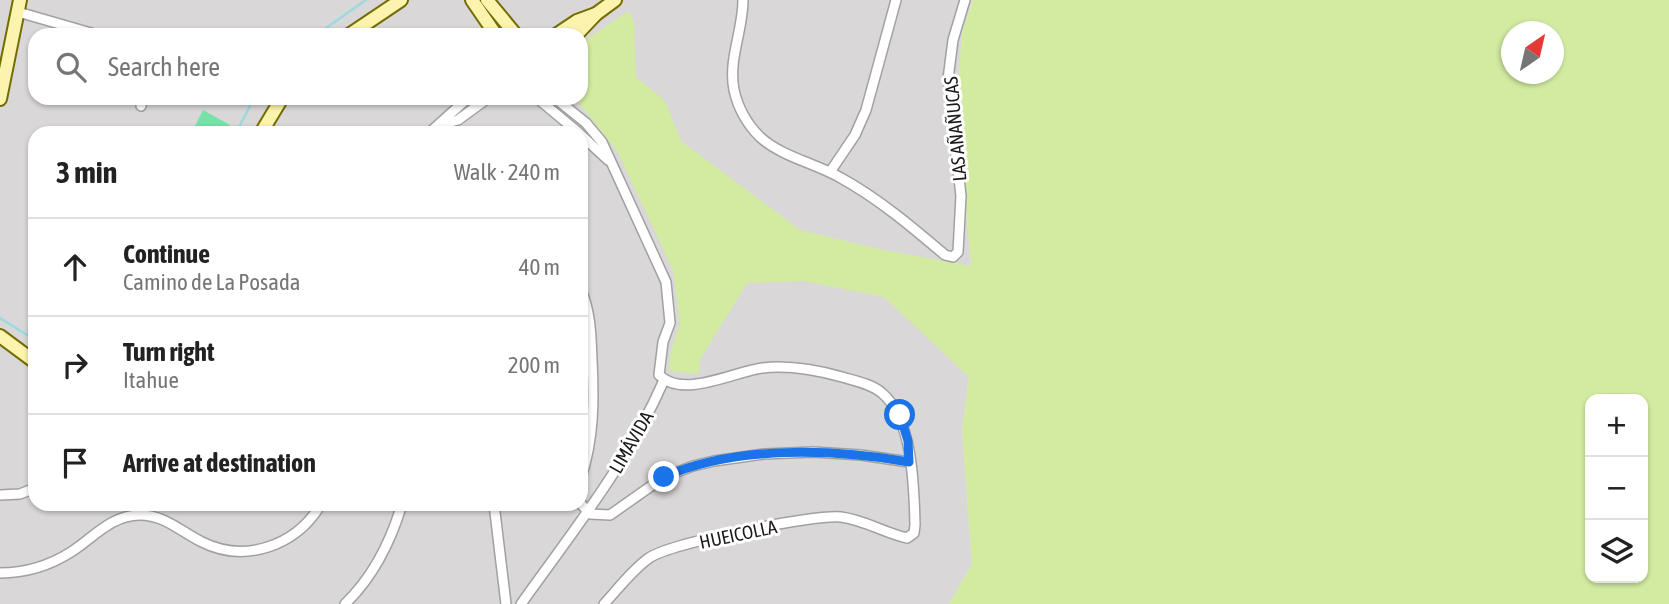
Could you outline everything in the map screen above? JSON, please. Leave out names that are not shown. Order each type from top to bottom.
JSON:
[{"type":"street","points":[[359,28],[401,0]]},
{"type":"street","points":[[472,0],[491,28]]},
{"type":"street","points":[[487,0],[510,28]]},
{"type":"street","points":[[583,28],[615,0]]},
{"type":"street","points":[[746,2],[732,70],[736,99],[743,116],[754,131],[775,148],[830,172],[855,135],[866,110],[896,0]]},
{"type":"street","name":"LAS AÑAÑUCAS","points":[[830,172],[870,196],[945,255],[953,257],[958,252],[961,196],[948,79],[953,40],[965,0]]},
{"type":"street","points":[[1,94],[19,6],[79,28]]},
{"type":"street","points":[[566,28],[596,14]]},
{"type":"street","points":[[265,126],[278,105]]},
{"type":"street","points":[[440,125],[459,105]]},
{"type":"street","points":[[440,125],[458,120],[478,105]]},
{"type":"street","points":[[545,105],[570,126]]},
{"type":"street","points":[[563,105],[592,129],[602,142],[666,282],[670,323],[663,342],[659,375],[664,380],[694,385],[762,368],[798,369],[862,383],[882,392],[900,415],[908,441],[909,462],[813,452],[764,454],[713,461],[664,477],[610,515],[597,516],[588,510]]},
{"type":"street","points":[[588,141],[609,161]]},
{"type":"street","points":[[588,312],[591,326],[594,418],[588,455]]},
{"type":"street","points":[[3,340],[28,357]]},
{"type":"street","name":"LIMÁVIDA","points":[[588,503],[633,445],[664,380]]},
{"type":"street","name":"HUEICOLLA","points":[[604,604],[650,558],[694,542],[838,516],[862,520],[907,538],[915,530],[909,462]]},
{"type":"street","points":[[0,489],[14,494]]},
{"type":"street","points":[[0,495],[28,490]]},
{"type":"street","points":[[0,573],[24,571],[46,565],[71,552],[114,521],[135,515],[165,520],[199,541],[218,549],[236,551],[264,549],[283,542],[300,531],[316,511]]},
{"type":"street","points":[[345,604],[384,551],[399,511]]},
{"type":"street","points":[[495,511],[506,604]]},
{"type":"street","name":"LIMÁVIDA","points":[[521,604],[582,511]]},
{"type":"shaded area","points":[[0,0],[973,0],[962,33],[957,102],[971,266],[969,377],[962,430],[972,564],[949,604],[0,604]]},
{"type":"green space","points":[[973,0],[1669,0],[1669,604],[949,604],[972,564],[962,430],[969,377],[884,297],[804,281],[747,283],[700,360],[699,374],[669,371],[670,354],[680,324],[673,270],[617,151],[581,105],[588,105],[588,38],[629,11],[634,22],[636,77],[665,101],[681,141],[800,230],[879,249],[971,266],[957,102],[962,33]]},
{"type":"green space","points":[[203,110],[230,125],[229,126],[195,126]]},
{"type":"waterway","points":[[326,28],[366,0]]},
{"type":"waterway","points":[[240,126],[250,105]]},
{"type":"waterway","points":[[0,318],[28,336]]},
{"type":"route","points":[[664,477],[704,463],[778,453],[846,453],[909,462],[908,441],[900,415]]}]
